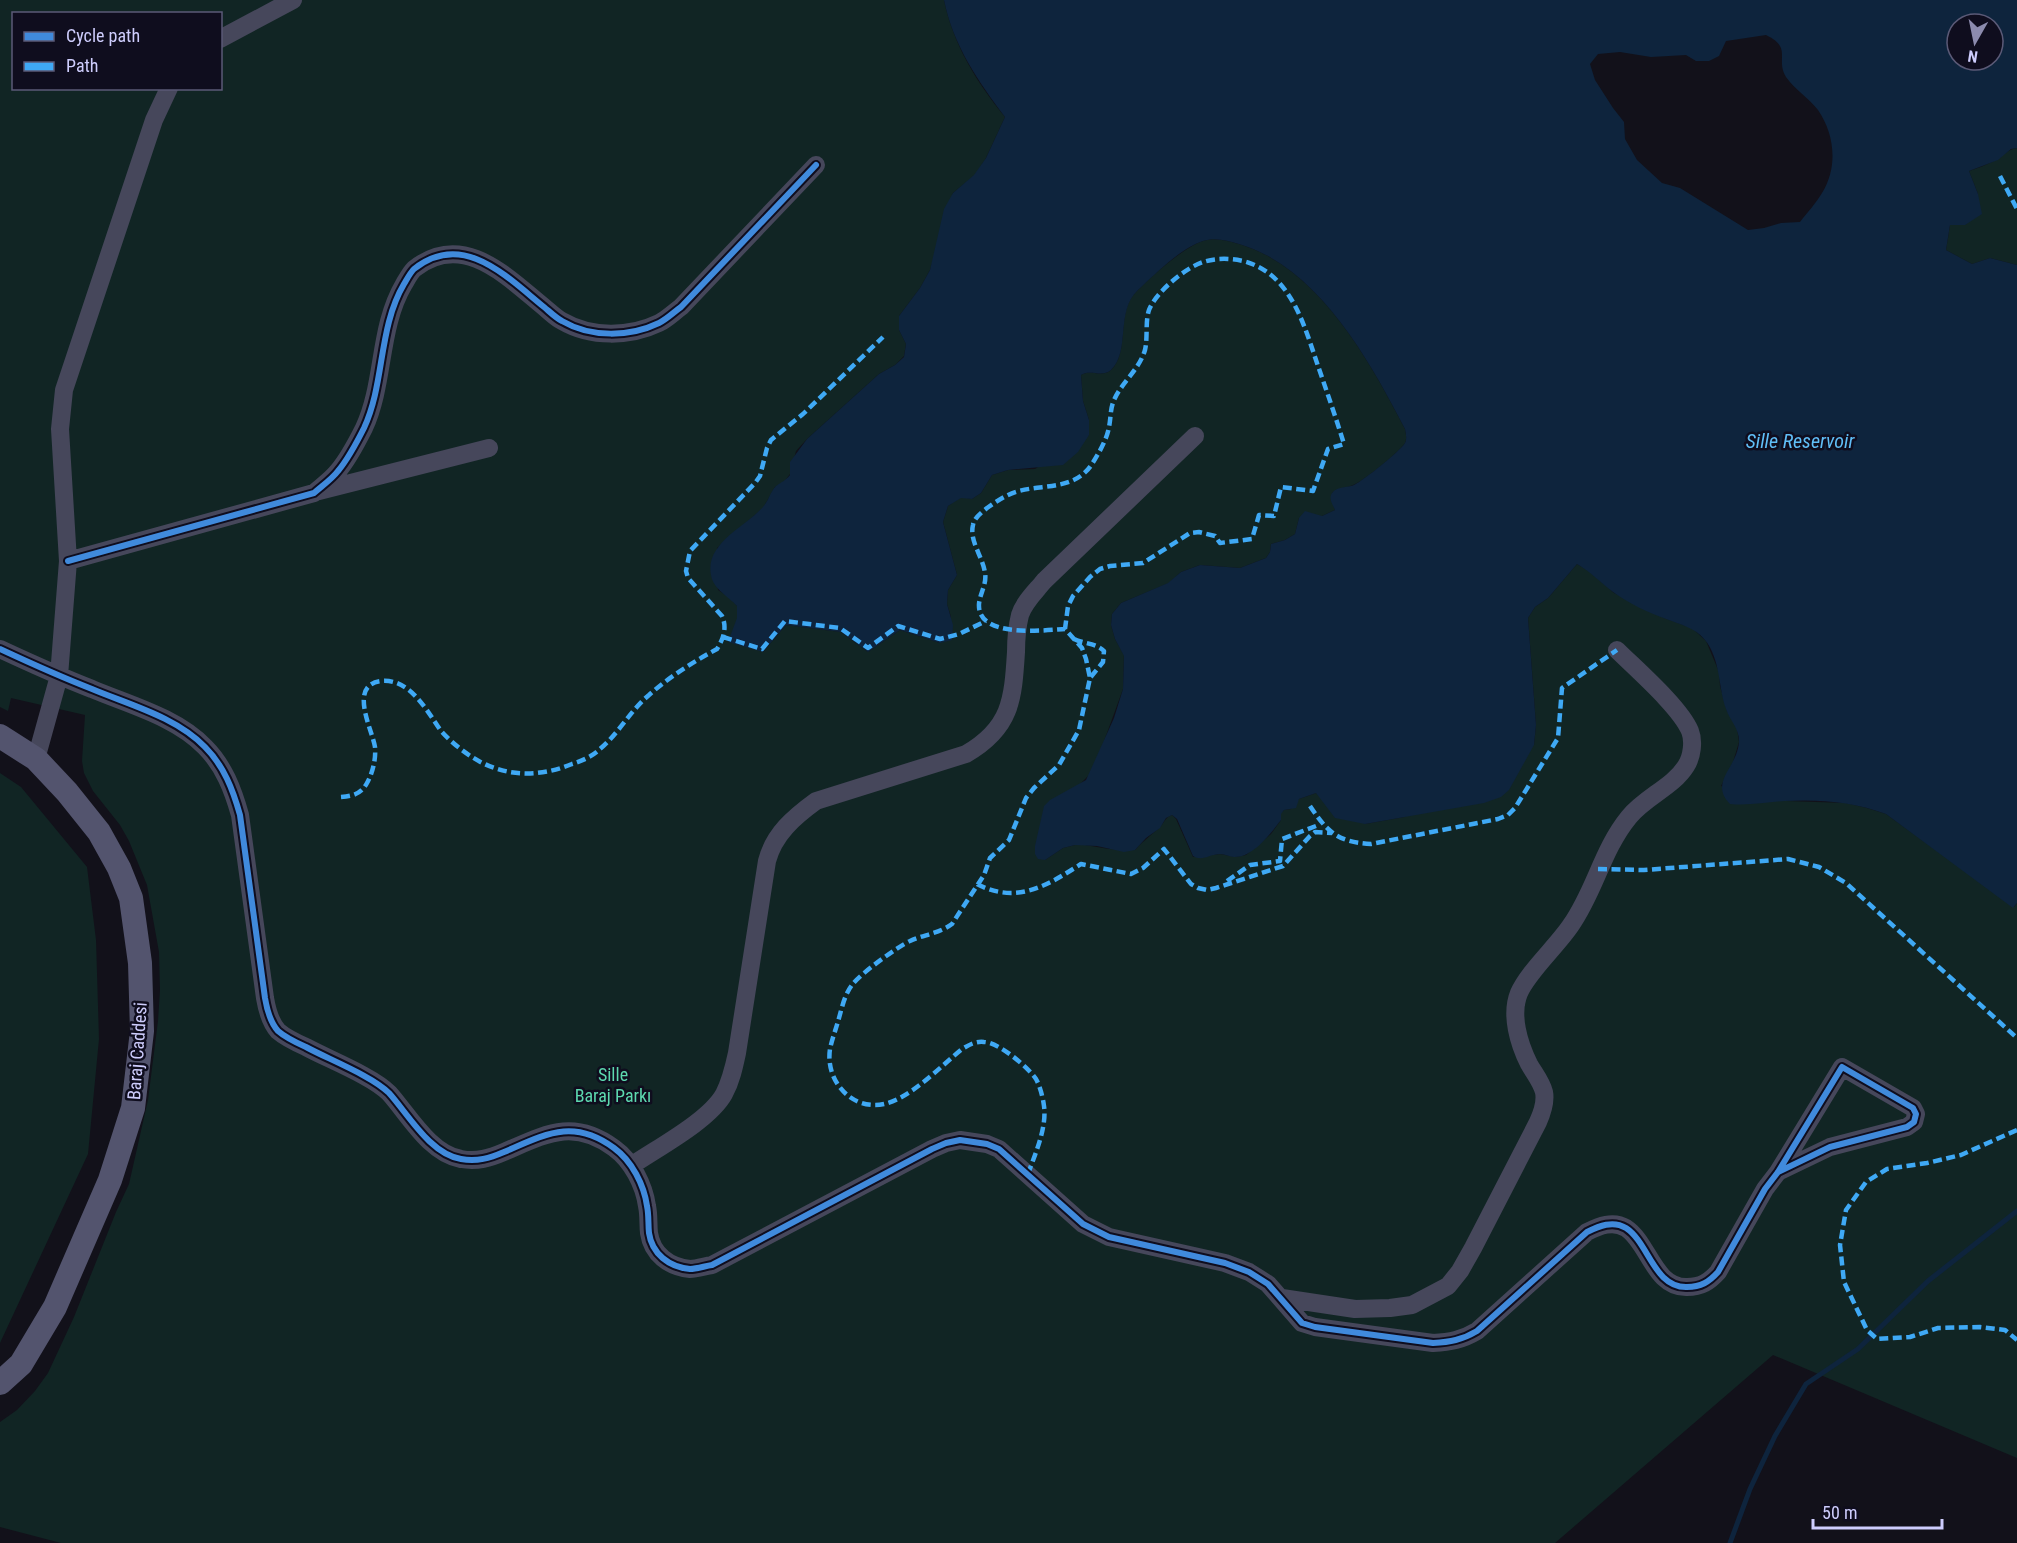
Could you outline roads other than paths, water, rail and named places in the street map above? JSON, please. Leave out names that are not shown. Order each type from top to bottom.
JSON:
[{"type":"street","points":[[222,38],[293,0]]},
{"type":"street","points":[[36,759],[59,676],[68,561],[60,410],[64,390],[154,120],[168,90]]},
{"type":"street","points":[[314,492],[338,472],[364,427],[374,394],[391,315],[412,270],[432,258],[454,253],[478,259],[497,270],[562,322],[585,330],[608,334],[638,332],[661,322],[681,306],[816,165]]},
{"type":"street","points":[[631,1166],[700,1119],[723,1095],[729,1082],[737,1053],[766,861],[770,848],[778,835],[816,801],[832,794],[966,754],[990,736],[1002,723],[1010,707],[1017,631],[1020,613],[1027,602],[1044,581],[1195,436]]},
{"type":"street","points":[[68,561],[314,492],[489,448]]},
{"type":"street","points":[[0,649],[159,717],[184,730],[204,746],[221,766],[233,789],[240,815],[265,998],[269,1017],[279,1031],[292,1041],[376,1082],[388,1092],[429,1140],[441,1151],[458,1159],[473,1161],[489,1158],[541,1136],[560,1131],[582,1132],[600,1139],[616,1149],[631,1166],[642,1185],[647,1206],[649,1234],[654,1248],[667,1261],[691,1269],[712,1265],[932,1149],[960,1140],[974,1141],[999,1149],[1095,1232],[1224,1263],[1249,1272],[1268,1284],[1302,1323],[1315,1327],[1433,1343],[1449,1342],[1463,1339],[1477,1331],[1587,1232],[1599,1226],[1612,1224],[1625,1227],[1634,1235],[1660,1274],[1670,1283],[1682,1288],[1695,1287],[1708,1282],[1718,1272],[1765,1189],[1778,1173],[1842,1067],[1912,1108],[1916,1114],[1914,1122],[1907,1127],[1830,1147],[1778,1173]]},
{"type":"street","points":[[1282,1298],[1366,1309],[1412,1305],[1433,1296],[1448,1286],[1460,1271],[1522,1154],[1543,1109],[1544,1094],[1521,1043],[1516,1023],[1519,994],[1571,925],[1618,831],[1642,803],[1677,777],[1687,765],[1692,751],[1690,731],[1679,714],[1617,650]]},
{"type":"street","name":"Baraj Caddesi","points":[[0,736],[36,759],[67,792],[99,832],[119,868],[131,898],[140,963],[142,1031],[133,1108],[110,1180],[55,1307],[21,1364],[0,1383]]},
{"type":"water","name":"Sille Reservoir","points":[[944,0],[2017,0],[2017,148],[2011,149],[1998,160],[1969,171],[1978,194],[1982,214],[1965,225],[1950,225],[1946,250],[1972,264],[1990,258],[2017,265],[2017,903],[2013,908],[1886,814],[1849,804],[1824,801],[1798,800],[1730,804],[1722,789],[1737,752],[1739,738],[1723,701],[1714,656],[1705,640],[1687,627],[1625,600],[1577,564],[1548,598],[1535,607],[1528,618],[1536,725],[1534,745],[1509,790],[1501,797],[1484,803],[1365,824],[1335,818],[1316,793],[1299,799],[1296,808],[1284,810],[1281,820],[1267,838],[1255,849],[1241,856],[1232,857],[1220,854],[1196,858],[1193,856],[1177,819],[1172,815],[1166,818],[1160,828],[1135,850],[1124,852],[1097,846],[1075,845],[1063,848],[1045,860],[1038,859],[1035,846],[1044,806],[1050,800],[1086,780],[1114,718],[1123,689],[1124,656],[1111,625],[1112,614],[1121,603],[1168,583],[1181,572],[1200,565],[1240,568],[1266,558],[1271,544],[1295,534],[1299,518],[1305,511],[1322,516],[1335,510],[1330,497],[1334,491],[1359,482],[1389,459],[1406,441],[1405,429],[1358,347],[1317,295],[1293,273],[1267,256],[1239,244],[1217,239],[1203,241],[1186,249],[1138,290],[1127,309],[1117,362],[1107,372],[1081,375],[1083,401],[1089,420],[1089,435],[1078,452],[1063,465],[1008,470],[992,475],[981,493],[972,499],[961,498],[948,506],[943,522],[957,575],[948,590],[947,604],[953,625],[952,640],[940,643],[900,630],[868,652],[841,632],[786,625],[763,652],[728,642],[737,618],[737,606],[712,580],[711,564],[714,554],[727,538],[763,507],[774,488],[790,475],[790,462],[807,439],[879,374],[904,357],[906,344],[899,330],[899,316],[930,270],[944,209],[953,193],[974,175],[986,158],[1005,117],[968,62],[954,32]],"holes":[[[1766,35],[1774,40],[1781,49],[1783,71],[1786,77],[1818,110],[1824,120],[1831,140],[1831,173],[1822,193],[1800,222],[1781,223],[1748,230],[1680,188],[1662,183],[1637,160],[1625,139],[1624,122],[1595,80],[1590,64],[1598,54],[1620,52],[1651,57],[1686,55],[1696,61],[1709,61],[1719,56],[1726,41]]]},
{"type":"waterway","points":[[1730,1543],[1750,1489],[1775,1436],[1806,1384],[1858,1349],[1928,1281],[2017,1211]]},
{"type":"park label","name":"Sille Baraj Parkı","points":[[613,1084]]}]
